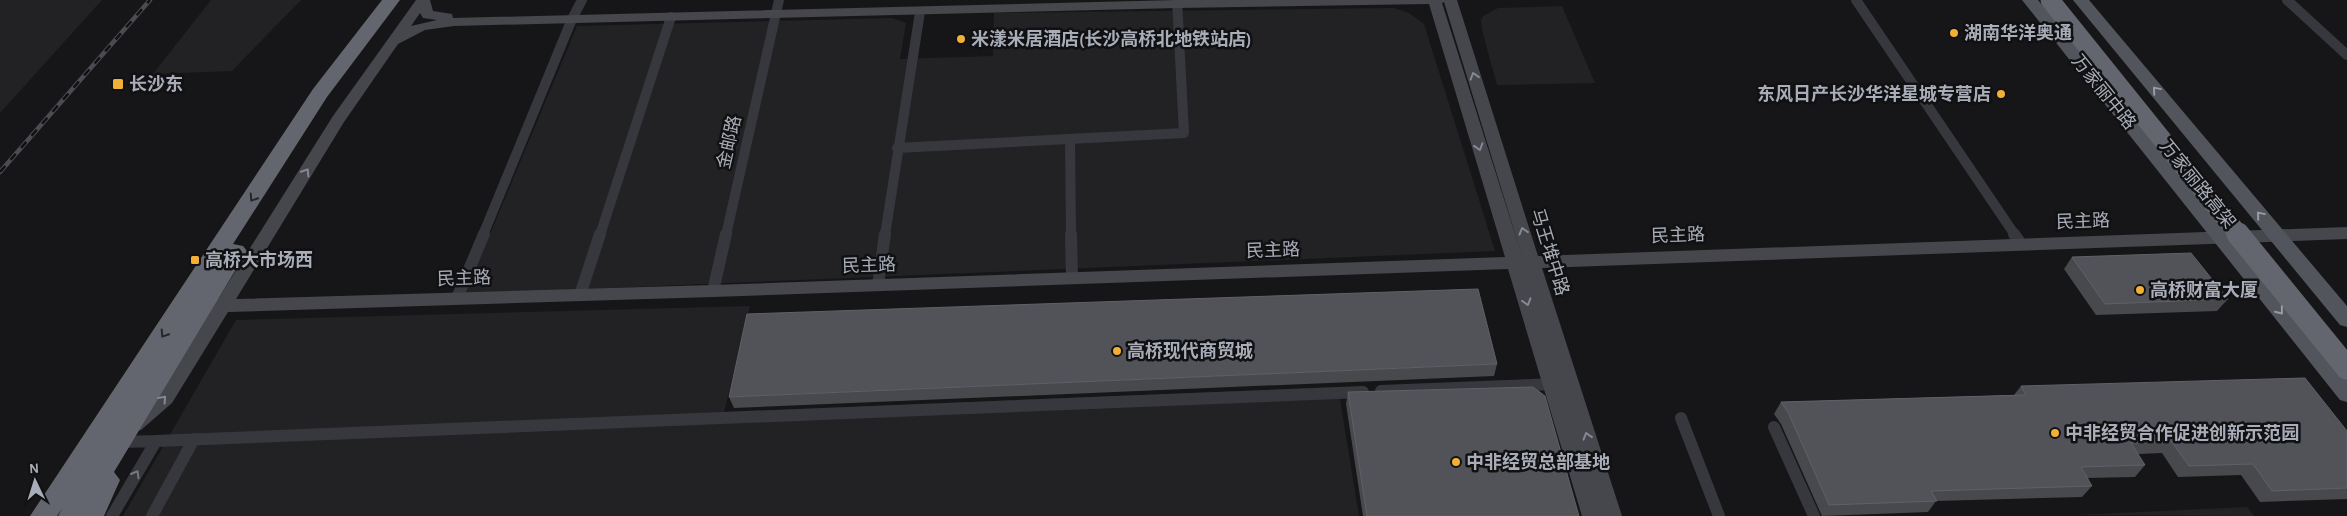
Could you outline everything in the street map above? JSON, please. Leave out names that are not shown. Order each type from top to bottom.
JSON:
[{"type":"highway","points":[[43,516],[85,455],[320,93],[391,0]]},
{"type":"highway","points":[[91,516],[102,480],[124,436],[214,308],[336,93],[416,0]]},
{"type":"highway","name":"万家丽路高架","points":[[2050,0],[2347,368]]},
{"type":"highway","name":"万家丽路高架","points":[[2062,0],[2347,350]]},
{"type":"highway","points":[[71,516],[102,480]]},
{"type":"main road","name":"万家丽中路","points":[[2030,0],[2347,394]]},
{"type":"main road","points":[[2081,0],[2347,320]]},
{"type":"street","points":[[214,308],[338,119],[392,42],[416,0],[428,15],[453,18],[671,17],[777,8]]},
{"type":"street","points":[[457,298],[573,16],[582,0]]},
{"type":"street","points":[[923,5],[1059,0]]},
{"type":"street","name":"马王堆中路","points":[[1434,0],[1592,516]]},
{"type":"street","points":[[392,42],[422,26],[454,22],[573,16],[777,8],[923,5],[1439,0]]},
{"type":"street","name":"马王堆中路","points":[[1450,0],[1612,516]]},
{"type":"street","points":[[1856,0],[2020,244]]},
{"type":"street","points":[[2288,0],[2347,55]]},
{"type":"street","points":[[897,148],[1184,133],[1177,2]]},
{"type":"street","points":[[878,285],[897,148],[923,5]]},
{"type":"street","name":"金邮路","points":[[713,291],[777,8]]},
{"type":"street","points":[[580,295],[671,17]]},
{"type":"street","points":[[1070,139],[1072,278]]},
{"type":"street","name":"民主路","points":[[2280,239],[2347,233]]},
{"type":"street","name":"民主路","points":[[1533,265],[2020,244],[2280,239],[2347,240]]},
{"type":"street","name":"民主路","points":[[214,308],[457,298],[1533,265],[2224,240]]},
{"type":"street","name":"民主路","points":[[214,308],[1516,265]]},
{"type":"street","points":[[124,436],[156,441],[1571,384]]},
{"type":"street","points":[[1681,418],[1719,516]]},
{"type":"street","points":[[1774,427],[1814,516]]},
{"type":"street","points":[[152,516],[194,438]]},
{"type":"street","points":[[112,516],[156,441]]},
{"type":"shaded area","points":[[0,0],[102,0],[0,113]]},
{"type":"shaded area","points":[[211,0],[301,0],[232,71],[153,74]]},
{"type":"shaded area","points":[[1562,6],[1595,83],[1497,85],[1482,30],[1481,21],[1483,16],[1498,8]]},
{"type":"shaded area","points":[[1394,8],[1409,13],[1424,24],[1495,251],[465,294],[577,26],[892,18],[906,23],[900,59],[993,56],[994,13]]},
{"type":"shaded area","points":[[750,306],[724,412],[1338,387],[1359,516],[123,516],[236,320]]},
{"type":"shaded area","points":[[2247,507],[2254,516],[2076,515]]},
{"type":"building","name":"高桥财富大厦","points":[[2191,253],[2228,299],[2105,304],[2072,257]]},
{"type":"building","name":"高桥现代商贸城","points":[[1478,289],[1497,364],[729,397],[747,314]]},
{"type":"building","name":"中非经贸合作促进创新示范园","points":[[2305,378],[2347,431],[2347,488],[2272,491],[2253,464],[2189,466],[2172,442],[2131,443],[2145,465],[2081,467],[2092,486],[1931,491],[1937,501],[1829,505],[1788,412],[1781,402],[2026,395],[2021,386]]},
{"type":"building","name":"中非经贸总部基地","points":[[1533,387],[1545,396],[1579,516],[1367,516],[1348,392]]},
{"type":"railway","points":[[0,172],[150,0]]},
{"type":"place","name":"湖南华洋奥通","points":[[1954,33]]},
{"type":"place","name":"米漾米居酒店(长沙高桥北地铁站店)","points":[[961,39]]},
{"type":"place","name":"长沙东","points":[[118,84]]},
{"type":"place","name":"东风日产长沙华洋星城专营店","points":[[2001,94]]},
{"type":"place","name":"高桥大市场西","points":[[195,260]]},
{"type":"place","name":"高桥财富大厦","points":[[2140,290]]},
{"type":"place","name":"高桥现代商贸城","points":[[1117,351]]},
{"type":"place","name":"中非经贸合作促进创新示范园","points":[[2055,433]]},
{"type":"place","name":"中非经贸总部基地","points":[[1456,462]]}]
